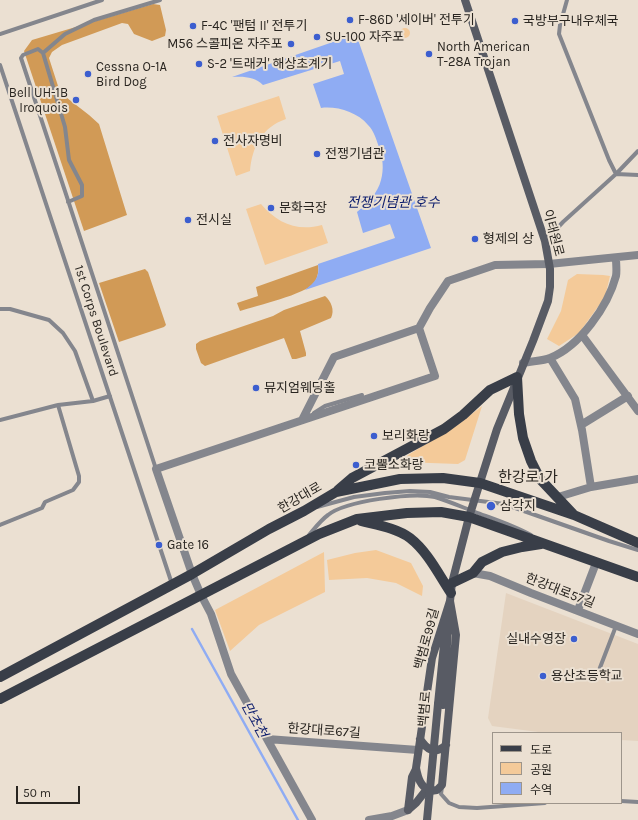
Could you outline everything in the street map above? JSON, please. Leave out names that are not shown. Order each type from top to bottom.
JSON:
[{"type":"main road","name":"이태원로","points":[[465,0],[545,241],[549,264],[550,287],[548,301],[497,429],[470,513]]},
{"type":"main road","points":[[336,492],[352,478],[444,429],[468,412],[490,390],[517,377],[519,414],[523,438],[531,461],[540,479],[574,515]]},
{"type":"main road","name":"한강대로","points":[[0,676],[192,574],[336,492],[400,479],[443,478],[480,483],[574,515],[638,543]]},
{"type":"main road","points":[[0,699],[319,534],[357,519],[407,513],[470,513],[543,544],[638,577]]},
{"type":"main road","name":"백범로","points":[[427,820],[451,592],[470,513]]},
{"type":"main road","points":[[357,519],[394,530],[410,538],[423,551],[451,592],[473,573],[482,562],[502,552],[543,544]]},
{"type":"main road","name":"백범로99길","points":[[427,789],[421,784],[418,777],[416,768],[418,750],[432,658],[451,592]]},
{"type":"main road","name":"백범로99길","points":[[442,785],[456,635],[451,592]]},
{"type":"main road","name":"백범로","points":[[432,820],[440,704]]},
{"type":"main road","points":[[420,739],[428,749],[440,749],[446,745]]},
{"type":"main road","points":[[408,810],[412,778],[416,768]]},
{"type":"main road","points":[[408,810],[416,803],[427,789],[433,791],[440,788],[442,785]]},
{"type":"street","points":[[302,420],[334,357],[419,328],[448,281],[495,265],[549,264],[638,256]]},
{"type":"street","points":[[523,363],[550,358],[570,346],[582,335],[608,299],[616,275],[616,258]]},
{"type":"street","points":[[312,820],[231,674],[211,614],[192,574],[156,469],[435,376],[419,328]]},
{"type":"street","points":[[582,335],[638,411]]},
{"type":"street","points":[[550,358],[575,398],[591,487]]},
{"type":"street","points":[[581,426],[628,396]]},
{"type":"street","points":[[558,497],[591,487],[638,479]]},
{"type":"street","points":[[578,610],[596,563]]},
{"type":"street","name":"한강대로57길","points":[[473,573],[490,576],[638,634]]},
{"type":"street","name":"한강대로67길","points":[[267,739],[418,750]]},
{"type":"street","points":[[369,820],[392,816],[408,810]]},
{"type":"lane","points":[[0,34],[102,0]]},
{"type":"lane","points":[[43,53],[65,34],[94,20],[160,0]]},
{"type":"lane","points":[[566,0],[559,34],[609,160],[616,174]]},
{"type":"lane","points":[[68,202],[82,196],[82,185],[69,160],[65,127],[43,53],[38,49],[23,55],[21,58],[68,202],[156,469]]},
{"type":"lane","name":"1st Corps Boulevard","points":[[0,65],[172,584]]},
{"type":"lane","points":[[545,241],[563,222],[616,174],[638,151]]},
{"type":"lane","points":[[616,174],[638,175]]},
{"type":"lane","points":[[0,309],[10,309],[49,320],[63,333],[74,350],[93,401]]},
{"type":"lane","points":[[302,420],[325,406],[362,395]]},
{"type":"lane","points":[[0,420],[58,404],[93,401],[110,396]]},
{"type":"lane","points":[[0,526],[42,508],[45,502],[73,490],[77,486],[79,476],[58,404]]},
{"type":"lane","points":[[304,511],[354,497],[410,491],[430,492],[449,497],[504,504],[638,550]]},
{"type":"lane","points":[[301,544],[328,514],[348,505],[371,500],[412,496],[433,497],[470,513],[518,527],[557,548]]},
{"type":"lane","points":[[596,678],[616,625]]},
{"type":"lane","points":[[442,785],[441,794],[454,806],[477,808],[531,804]]},
{"type":"lane","points":[[622,801],[638,802]]},
{"type":"shaded area","points":[[153,4],[160,5],[166,30],[165,36],[152,41],[134,34],[128,24],[122,23],[62,45],[52,52],[49,58],[62,94],[99,124],[127,215],[84,231],[24,51],[32,40]]},
{"type":"shaded area","points":[[318,265],[316,279],[309,287],[268,303],[240,311],[237,303],[258,296],[256,287]]},
{"type":"shaded area","points":[[145,269],[148,272],[166,325],[164,327],[119,342],[99,283]]},
{"type":"shaded area","points":[[325,296],[332,306],[333,312],[331,318],[300,331],[306,356],[292,359],[284,338],[205,366],[201,363],[196,349],[196,344],[200,341],[273,316],[284,310]]},
{"type":"shaded area","name":"용산초등학교","points":[[506,593],[638,644],[638,741],[622,740],[622,732],[538,732],[492,726],[488,718]]},
{"type":"green space","points":[[403,28],[407,28],[409,29],[409,37],[403,38],[400,35],[400,31]]},
{"type":"green space","points":[[279,96],[286,119],[271,127],[260,139],[253,154],[250,171],[236,176],[217,116]]},
{"type":"green space","points":[[261,204],[267,211],[288,224],[304,227],[322,225],[328,243],[265,265],[246,209]]},
{"type":"green space","points":[[577,274],[610,276],[605,297],[579,333],[559,346],[547,339],[561,311],[568,280]]},
{"type":"green space","points":[[482,406],[465,460],[458,464],[403,462],[408,455],[459,424]]},
{"type":"green space","points":[[376,550],[411,563],[423,586],[422,596],[396,583],[367,578],[329,580],[327,560],[355,553]]},
{"type":"green space","points":[[324,552],[325,592],[259,625],[230,651],[215,610]]},
{"type":"water","name":"전쟁기념관 호수","points":[[356,34],[431,248],[305,290],[316,279],[318,264],[395,238],[390,224],[363,233],[357,212],[372,198],[380,185],[383,168],[375,135],[363,120],[353,113],[334,108],[321,108],[313,84],[344,74],[340,61],[263,85],[256,80],[249,78],[232,77]]},
{"type":"waterway","name":"만초천","points":[[192,629],[298,820]]},
{"type":"place","name":"F-86D '세이버' 전투기","points":[[350,20]]},
{"type":"place","name":"국방부구내우체국","points":[[515,21]]},
{"type":"place","name":"F-4C '팬텀 II' 전투기","points":[[193,26]]},
{"type":"place","name":"SU-100 자주포","points":[[317,37]]},
{"type":"place","name":"M56 스콜피온 자주포","points":[[291,44]]},
{"type":"place","name":"North American T-28A Trojan","points":[[429,54]]},
{"type":"place","name":"S-2 '트래커' 해상초계기","points":[[199,64]]},
{"type":"place","name":"Cessna O-1A Bird Dog","points":[[88,74]]},
{"type":"place","name":"Bell UH-1B Iroquois","points":[[76,100]]},
{"type":"place","name":"전사자명비","points":[[215,141]]},
{"type":"place","name":"전쟁기념관","points":[[317,154]]},
{"type":"place","name":"문화극장","points":[[271,208]]},
{"type":"place","name":"전시실","points":[[188,220]]},
{"type":"place","name":"형제의 상","points":[[475,239]]},
{"type":"place","name":"뮤지엄웨딩홀","points":[[256,388]]},
{"type":"place","name":"보리화랑","points":[[374,436]]},
{"type":"place","name":"코뿔소화랑","points":[[356,465]]},
{"type":"place","name":"삼각지","points":[[491,506]]},
{"type":"place","name":"Gate 16","points":[[159,545]]},
{"type":"place","name":"실내수영장","points":[[574,639]]},
{"type":"place","name":"용산초등학교","points":[[543,676]]},
{"type":"district","name":"한강로1가","points":[[528,478]]}]
